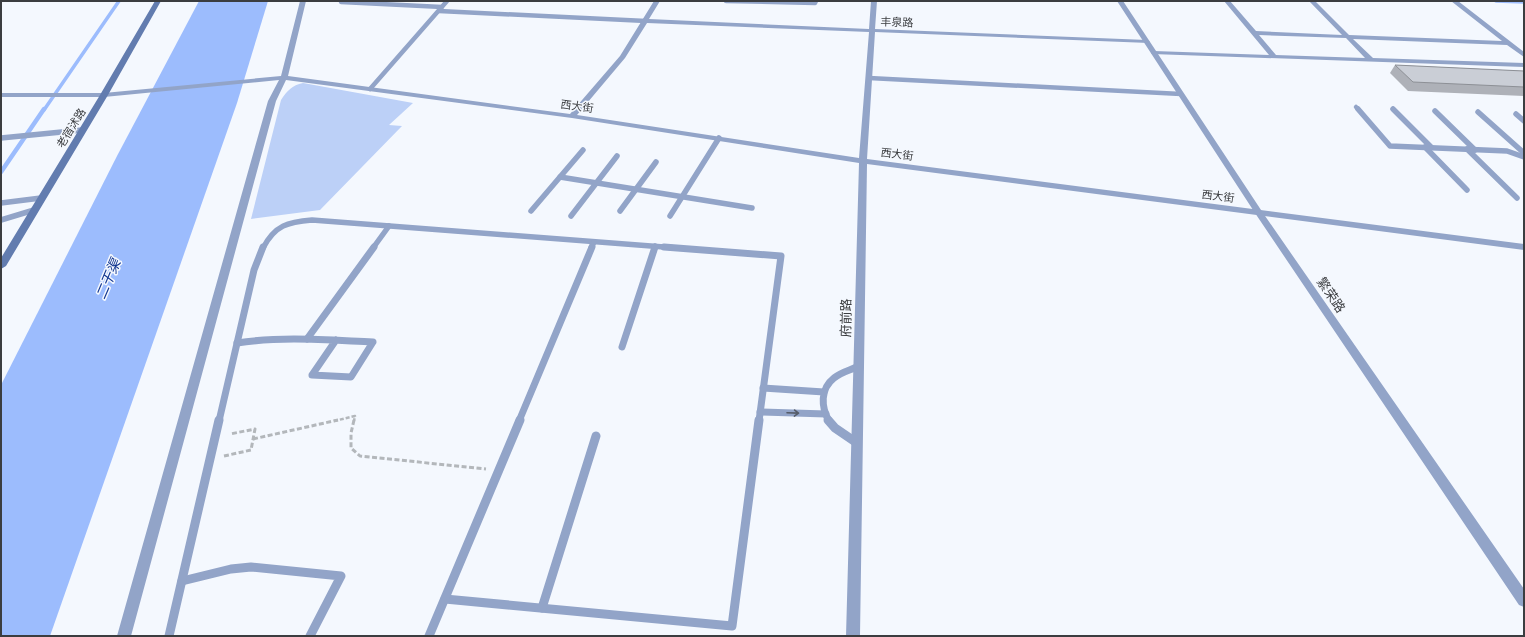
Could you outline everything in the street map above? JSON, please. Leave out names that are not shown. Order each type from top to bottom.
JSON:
[{"type":"main road","name":"老宿沭路","points":[[1,266],[104,95],[158,1]]},
{"type":"street","points":[[124,636],[272,101],[284,78],[303,1]]},
{"type":"street","points":[[572,116],[623,57],[657,1]]},
{"type":"street","name":"府前路","points":[[854,636],[863,161],[874,1]]},
{"type":"street","name":"繁荣路","points":[[1120,1],[1259,213],[1524,601]]},
{"type":"street","points":[[1227,1],[1274,57]]},
{"type":"street","points":[[1312,1],[1372,60]]},
{"type":"street","points":[[1454,1],[1524,55]]},
{"type":"street","name":"丰泉路","points":[[646,21],[1147,42]]},
{"type":"street","points":[[1254,33],[1509,43]]},
{"type":"street","points":[[1154,53],[1524,65]]},
{"type":"street","name":"西大街","points":[[1,94],[49,96],[104,95],[284,78],[572,116],[863,161],[1524,247]]},
{"type":"lane","points":[[370,89],[448,1]]},
{"type":"lane","points":[[726,1],[815,3],[816,1]]},
{"type":"lane","points":[[341,2],[646,21]]},
{"type":"lane","points":[[869,78],[1181,94]]},
{"type":"lane","points":[[1356,107],[1390,146],[1507,151],[1524,156]]},
{"type":"lane","points":[[1393,109],[1467,190]]},
{"type":"lane","points":[[1435,111],[1476,150]]},
{"type":"lane","points":[[1478,112],[1524,156]]},
{"type":"lane","points":[[1516,114],[1524,121]]},
{"type":"lane","points":[[1,138],[82,130]]},
{"type":"lane","points":[[670,216],[719,138]]},
{"type":"lane","points":[[1467,149],[1517,198]]},
{"type":"lane","points":[[531,211],[583,150]]},
{"type":"lane","points":[[571,216],[617,156]]},
{"type":"lane","points":[[620,211],[656,162]]},
{"type":"lane","points":[[560,177],[752,208]]},
{"type":"lane","points":[[1,204],[41,198]]},
{"type":"lane","points":[[1,220],[34,210]]},
{"type":"lane","points":[[170,636],[254,270],[262,249],[272,232],[282,226],[298,221],[312,220],[780,256],[732,626],[445,599]]},
{"type":"lane","points":[[308,339],[389,226]]},
{"type":"lane","points":[[429,636],[594,242]]},
{"type":"lane","points":[[622,347],[655,246]]},
{"type":"lane","points":[[237,343],[282,338],[336,340],[373,342],[351,378],[312,375],[336,340]]},
{"type":"lane","points":[[857,443],[832,425],[822,404],[824,392],[828,383],[835,377],[859,366]]},
{"type":"lane","points":[[763,388],[824,392]]},
{"type":"lane","points":[[760,412],[826,414]]},
{"type":"lane","points":[[542,608],[596,436]]},
{"type":"lane","points":[[182,581],[231,569],[251,567],[341,576],[310,636]]},
{"type":"path","points":[[253,439],[355,416],[351,433],[351,448],[360,456],[498,470]]},
{"type":"path","points":[[210,459],[251,450],[255,429],[215,437]]},
{"type":"shaded area","points":[[303,83],[413,103],[389,125],[402,126],[320,210],[251,219],[281,100],[290,89]]},
{"type":"water","name":"二干渠","points":[[199,1],[268,1],[237,103],[50,636],[1,636],[1,385],[117,156]]},
{"type":"building","points":[[1395,65],[1524,71],[1524,87],[1413,82]]},
{"type":"waterway","points":[[44,110],[119,1]]},
{"type":"waterway","points":[[1496,1],[1524,2]]},
{"type":"waterway","points":[[1,172],[44,109]]}]
